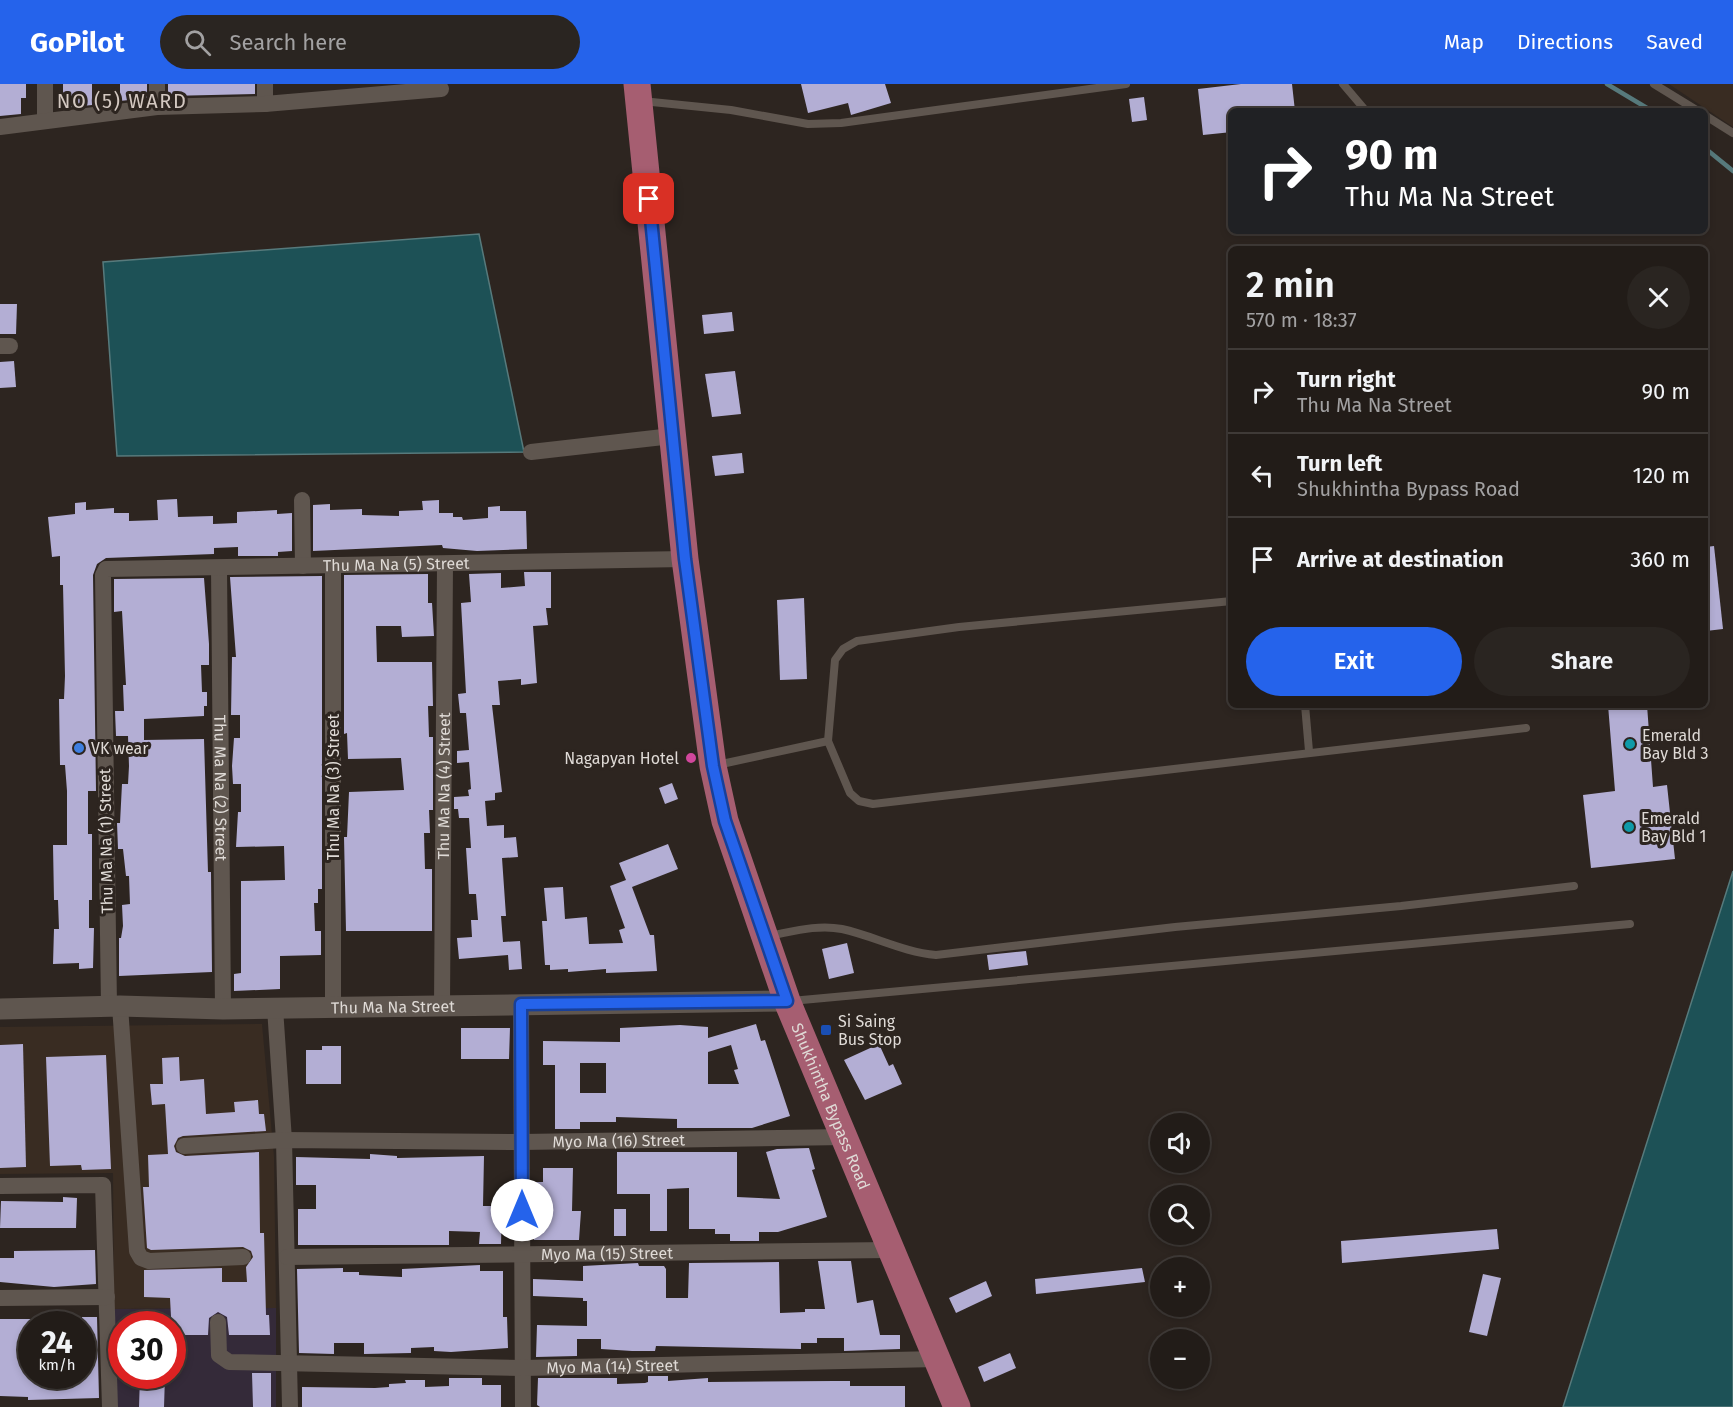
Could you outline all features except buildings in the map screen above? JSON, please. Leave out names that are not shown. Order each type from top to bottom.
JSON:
[{"type":"main road","name":"Shukhintha Bypass Road","points":[[638,92],[685,559],[713,766],[725,821],[787,1001],[846,1137],[890,1250],[957,1407]]},
{"type":"street","points":[[45,84],[45,122]]},
{"type":"street","points":[[157,84],[158,107]]},
{"type":"street","points":[[265,84],[265,104]]},
{"type":"street","points":[[0,127],[158,107],[265,104],[388,89],[441,89]]},
{"type":"street","points":[[531,452],[672,436]]},
{"type":"street","points":[[302,500],[303,566]]},
{"type":"street","name":"Thu Ma Na (5) Street","points":[[106,569],[685,559]]},
{"type":"street","name":"Thu Ma Na (4) Street","points":[[442,1006],[445,564]]},
{"type":"street","name":"Thu Ma Na (3) Street","points":[[333,566],[333,1008]]},
{"type":"street","name":"Thu Ma Na (2) Street","points":[[219,568],[224,1009]]},
{"type":"street","name":"Thu Ma Na (1) Street","points":[[106,569],[103,575],[114,1006],[137,1251],[141,1258],[149,1261],[243,1257]]},
{"type":"street","name":"Thu Ma Na Street","points":[[0,1009],[114,1006],[224,1009],[333,1008],[787,1001]]},
{"type":"street","points":[[521,1004],[523,1407]]},
{"type":"street","points":[[275,1008],[284,1140],[290,1407]]},
{"type":"street","name":"Myo Ma (16) Street","points":[[184,1146],[284,1140],[522,1142],[846,1137]]},
{"type":"street","points":[[0,1186],[104,1185],[110,1407]]},
{"type":"street","name":"Myo Ma (15) Street","points":[[287,1257],[890,1250]]},
{"type":"street","points":[[0,1298],[106,1297]]},
{"type":"street","name":"Myo Ma (14) Street","points":[[218,1322],[219,1356],[223,1360],[288,1365],[523,1368],[938,1359]]},
{"type":"lane","points":[[638,92],[808,124],[841,123],[1126,84]]},
{"type":"lane","points":[[1343,84],[1363,108]]},
{"type":"lane","points":[[1654,84],[1693,108]]},
{"type":"lane","points":[[1708,117],[1733,133]]},
{"type":"lane","points":[[1228,601],[959,627],[857,641],[843,649],[835,660],[828,741],[850,793],[859,801],[873,804],[1309,751],[1526,728]]},
{"type":"lane","points":[[1305,708],[1309,751]]},
{"type":"lane","points":[[713,766],[828,741]]},
{"type":"lane","points":[[764,936],[812,928],[841,929],[920,953],[936,955],[1174,927],[1401,906],[1574,886]]},
{"type":"lane","points":[[787,1001],[1630,924]]},
{"type":"shaded area","points":[[1669,84],[1733,84],[1733,127],[1708,108]]},
{"type":"shaded area","points":[[262,1024],[274,1157],[276,1308],[114,1309],[113,1173],[0,1174],[0,1027]]},
{"type":"shaded area","points":[[276,1308],[276,1407],[115,1407],[115,1389],[186,1389],[186,1311],[114,1311],[114,1309]]},
{"type":"water","points":[[479,234],[524,452],[117,456],[103,262]]},
{"type":"water","points":[[1733,871],[1733,1407],[1563,1407]]},
{"type":"waterway","points":[[1607,84],[1647,108]]},
{"type":"waterway","points":[[1708,151],[1733,171]]},
{"type":"place","name":"Emerald Bay Bld 3","points":[[1630,744]]},
{"type":"place","name":"VK wear","points":[[79,748]]},
{"type":"place","name":"Nagapyan Hotel","points":[[691,758]]},
{"type":"place","name":"Emerald Bay Bld 1","points":[[1629,827]]},
{"type":"place","name":"Si Saing Bus Stop","points":[[826,1030]]},
{"type":"district","name":"NO (5) WARD","points":[[122,101]]},
{"type":"route","points":[[522,1210],[521,1004],[787,1001],[725,821],[713,766],[685,559],[649,199]]}]
